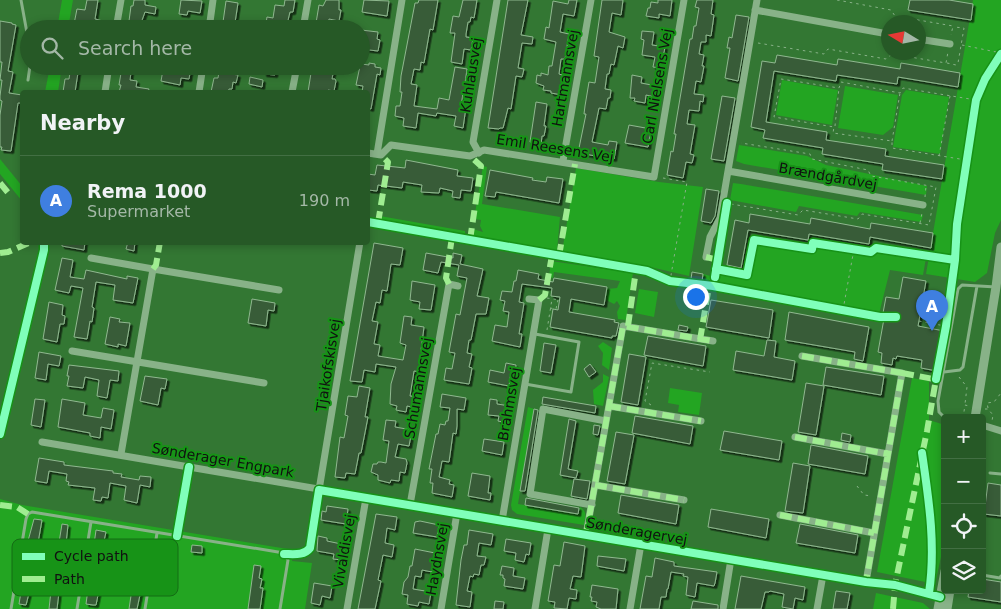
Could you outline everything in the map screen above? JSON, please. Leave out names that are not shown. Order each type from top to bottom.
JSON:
[{"type":"street","points":[[118,20],[121,0]]},
{"type":"street","points":[[210,20],[213,0]]},
{"type":"street","points":[[305,20],[308,0]]},
{"type":"street","points":[[377,154],[402,0]]},
{"type":"street","name":"Kuhlausvej","points":[[479,153],[473,142],[497,0]]},
{"type":"street","name":"Hartmannsvej","points":[[563,161],[591,0]]},
{"type":"street","name":"Carl Nielsens Vej","points":[[654,176],[684,0]]},
{"type":"street","points":[[706,257],[710,237],[720,218],[756,0]]},
{"type":"street","points":[[755,10],[881,33]]},
{"type":"street","points":[[926,40],[950,44]]},
{"type":"street","points":[[105,90],[108,75]]},
{"type":"street","points":[[199,90],[202,75]]},
{"type":"street","points":[[292,90],[295,75]]},
{"type":"street","name":"Emil Reesens Vej","points":[[370,153],[381,155],[391,145],[470,156],[484,150],[654,176]]},
{"type":"street","name":"Brændgårdvej","points":[[728,171],[923,205]]},
{"type":"street","name":"Tjaikofskisvej","points":[[319,490],[360,245]]},
{"type":"street","points":[[976,414],[1001,246]]},
{"type":"street","points":[[91,258],[279,290]]},
{"type":"street","points":[[121,454],[153,269]]},
{"type":"street","points":[[996,287],[1001,269]]},
{"type":"street","name":"Schumannsvej","points":[[410,505],[449,284],[458,286]]},
{"type":"street","name":"Brahmsvej","points":[[502,521],[539,300],[529,298]]},
{"type":"street","name":"Sønderagervej","points":[[586,535],[623,326],[713,341]]},
{"type":"street","points":[[72,351],[264,383]]},
{"type":"street","points":[[802,356],[902,373],[866,582]]},
{"type":"street","points":[[609,406],[701,422]]},
{"type":"street","name":"Sønderagervej","points":[[592,505],[530,494],[543,410],[606,421]]},
{"type":"street","points":[[986,426],[1001,431]]},
{"type":"street","points":[[795,437],[888,454]]},
{"type":"street","name":"Sønderager Engpark","points":[[42,442],[121,454],[319,490]]},
{"type":"street","points":[[595,485],[684,500]]},
{"type":"street","name":"Sønderagervej","points":[[319,490],[947,595]]},
{"type":"street","name":"Vivaldisvej","points":[[347,609],[366,498]]},
{"type":"street","name":"Haydnsvej","points":[[441,609],[457,513]]},
{"type":"street","points":[[780,516],[874,533]]},
{"type":"street","points":[[535,609],[548,529]]},
{"type":"street","points":[[630,609],[641,544]]},
{"type":"street","points":[[723,609],[731,560]]},
{"type":"street","points":[[817,609],[823,575]]},
{"type":"street","points":[[938,609],[947,595]]},
{"type":"street","points":[[947,595],[947,609]]},
{"type":"lane","points":[[21,0],[25,20]]},
{"type":"lane","points":[[28,80],[29,75]]},
{"type":"lane","points":[[941,414],[938,401],[958,289],[962,285],[996,287]]},
{"type":"lane","points":[[944,372],[960,370],[964,364],[977,286]]},
{"type":"lane","points":[[525,384],[571,392],[579,342],[534,334]]},
{"type":"lane","points":[[990,473],[1001,474]]},
{"type":"lane","points":[[23,539],[26,519],[28,514],[32,512],[278,552],[284,554],[288,560],[280,609]]},
{"type":"lane","points":[[88,539],[91,522]]},
{"type":"lane","points":[[155,539],[156,533]]},
{"type":"lane","points":[[986,576],[1000,578],[1001,576]]},
{"type":"lane","points":[[12,609],[14,596]]},
{"type":"lane","points":[[77,609],[79,596]]},
{"type":"lane","points":[[145,609],[147,596]]},
{"type":"path","points":[[946,63],[956,65],[958,63],[964,28],[953,26]]},
{"type":"path","points":[[961,45],[1001,53]]},
{"type":"path","points":[[834,127],[774,117],[781,79],[839,88]]},
{"type":"path","points":[[892,141],[833,133],[839,88],[841,82],[900,93]]},
{"type":"path","points":[[966,160],[892,148],[900,93],[903,88],[976,100]]},
{"type":"path","points":[[939,156],[950,95]]},
{"type":"path","points":[[654,176],[687,182],[670,281]]},
{"type":"path","points":[[843,310],[854,249]]},
{"type":"path","points":[[546,336],[550,308],[553,299],[559,300],[556,309],[550,308]]},
{"type":"path","points":[[919,322],[946,326],[945,335]]},
{"type":"path","points":[[652,406],[645,401],[652,363],[710,372]]},
{"type":"path","points":[[953,372],[964,380],[967,387],[965,405]]},
{"type":"path","points":[[988,409],[987,403],[994,402],[1001,393]]},
{"type":"path","points":[[857,486],[864,495],[880,498]]},
{"type":"green space","points":[[62,0],[73,0],[70,20],[59,20]]},
{"type":"green space","points":[[973,0],[1001,0],[1001,220],[995,233],[987,273],[975,282],[926,274]]},
{"type":"green space","points":[[48,75],[61,75],[58,90],[45,90]]},
{"type":"green space","points":[[782,80],[838,90],[832,125],[776,115]]},
{"type":"green space","points":[[845,86],[898,95],[893,127],[883,135],[838,128]]},
{"type":"green space","points":[[906,90],[949,97],[940,154],[893,147],[902,95]]},
{"type":"green space","points":[[739,145],[807,156],[826,165],[927,186],[926,195],[744,164],[736,161]]},
{"type":"green space","points":[[0,159],[20,184],[20,199],[0,174]]},
{"type":"green space","points":[[483,166],[487,167],[482,204],[560,217],[557,251],[472,237],[473,229],[483,232],[480,226],[481,220],[474,219]]},
{"type":"green space","points":[[576,168],[659,182],[703,187],[689,276],[646,266],[562,252]]},
{"type":"green space","points":[[733,183],[923,215],[921,222],[860,212],[857,216],[799,206],[796,212],[730,200]]},
{"type":"green space","points":[[380,216],[465,231],[465,236],[380,221]]},
{"type":"green space","points":[[757,241],[811,251],[817,245],[871,254],[877,249],[926,258],[923,275],[890,270],[879,314],[701,284],[703,274],[714,277],[716,269],[749,277],[755,243]]},
{"type":"green space","points":[[551,261],[633,273],[626,320],[618,319],[617,312],[620,306],[617,301],[614,304],[606,300],[607,289],[617,288],[620,281],[554,272],[553,278],[549,277]]},
{"type":"green space","points":[[639,289],[658,292],[654,317],[635,313]]},
{"type":"green space","points":[[603,342],[612,348],[609,370],[602,365],[603,353],[598,346]]},
{"type":"green space","points":[[603,374],[609,377],[603,406],[594,404],[593,390],[603,382]]},
{"type":"green space","points":[[912,378],[929,381],[929,420],[941,424],[941,557],[935,584],[877,572]]},
{"type":"green space","points":[[670,388],[702,393],[699,415],[678,412],[679,405],[668,403]]},
{"type":"green space","points":[[528,407],[534,409],[518,504],[579,514],[580,507],[585,513],[584,525],[517,514],[512,510],[511,505]]},
{"type":"green space","points":[[0,499],[22,505],[294,550],[292,561],[312,563],[305,609],[0,609]]},
{"type":"green space","points":[[876,593],[923,603],[930,609],[873,609]]},
{"type":"building","points":[[87,0],[98,0],[95,19],[99,20],[75,20],[77,9],[85,10]]},
{"type":"building","points":[[134,0],[145,0],[145,5],[156,7],[155,14],[145,12],[142,20],[129,20],[131,6],[133,6]]},
{"type":"building","points":[[181,0],[202,1],[200,13],[188,11],[187,15],[179,14]]},
{"type":"building","points":[[285,0],[295,0],[293,12],[290,12],[288,20],[266,20],[267,17],[273,18],[275,5],[284,6]]},
{"type":"building","points":[[326,0],[339,0],[339,10],[341,10],[339,20],[316,20],[319,5],[323,6]]},
{"type":"building","points":[[364,0],[389,1],[387,16],[362,12]]},
{"type":"building","points":[[419,0],[438,0],[433,30],[430,29],[424,63],[421,62],[420,70],[414,69],[411,84],[417,85],[414,106],[437,109],[439,98],[449,100],[455,67],[467,69],[465,83],[471,84],[469,94],[463,93],[461,106],[466,107],[463,128],[454,126],[456,116],[437,113],[436,116],[418,113],[416,128],[403,126],[404,118],[395,116],[396,106],[400,106],[402,92],[400,92],[401,76],[415,3],[418,3]]},
{"type":"building","points":[[463,0],[477,0],[474,18],[471,17],[470,22],[468,22],[466,34],[466,37],[473,38],[471,50],[464,49],[462,64],[451,62],[455,33],[450,33],[453,16],[459,17]]},
{"type":"building","points":[[508,0],[528,0],[521,35],[533,37],[532,44],[522,43],[518,68],[524,69],[522,77],[516,76],[511,109],[508,108],[503,128],[488,128]]},
{"type":"building","points":[[569,0],[577,0],[574,16],[563,14],[560,32],[569,34],[565,59],[561,59],[559,74],[565,76],[562,95],[543,90],[544,86],[536,83],[537,75],[541,76],[541,73],[548,75],[549,66],[552,66],[556,42],[544,39],[546,27],[549,28],[553,1],[568,4]]},
{"type":"building","points":[[602,0],[623,0],[621,15],[612,13],[609,32],[625,37],[623,48],[618,46],[614,65],[611,64],[609,74],[607,74],[605,89],[611,90],[610,98],[608,98],[606,109],[599,108],[592,142],[608,145],[609,141],[617,142],[614,159],[578,153],[586,114],[584,114],[589,82],[595,83],[599,57],[594,56]]},
{"type":"building","points":[[658,0],[672,0],[670,16],[659,14],[659,18],[646,16],[651,2],[658,3]]},
{"type":"building","points":[[697,0],[713,0],[711,14],[714,15],[711,36],[706,35],[706,42],[701,42],[699,54],[704,55],[702,66],[704,66],[701,82],[696,81],[694,94],[704,95],[703,102],[700,101],[699,111],[689,110],[687,124],[695,125],[690,154],[694,155],[692,163],[686,162],[683,178],[667,175],[671,151],[673,152],[676,134],[674,134],[690,39],[692,39],[694,26],[696,26],[699,8],[695,7]]},
{"type":"building","points":[[910,0],[949,0],[973,4],[971,20],[908,10]]},
{"type":"building","points":[[226,1],[238,3],[235,20],[223,20]]},
{"type":"building","points":[[736,15],[749,17],[738,81],[725,78],[730,48],[727,48],[729,37],[732,38]]},
{"type":"building","points":[[0,21],[16,25],[8,71],[13,72],[9,93],[20,95],[20,103],[18,103],[11,151],[1,150],[2,147],[0,147],[2,101],[0,96],[2,80],[0,80],[2,62],[0,62]]},
{"type":"building","points":[[370,31],[378,32],[377,39],[380,40],[378,51],[370,50]]},
{"type":"building","points":[[642,31],[654,32],[652,45],[665,47],[661,68],[653,67],[655,57],[642,55],[644,40],[641,39]]},
{"type":"building","points":[[777,55],[837,65],[838,59],[900,69],[901,63],[960,73],[958,87],[898,77],[897,84],[837,75],[836,81],[774,71],[766,122],[827,132],[826,140],[886,149],[885,156],[944,165],[942,179],[882,170],[883,164],[822,154],[823,148],[763,138],[765,130],[751,127],[762,61],[775,63]]},
{"type":"building","points":[[370,63],[381,68],[380,75],[377,74],[371,109],[370,90],[362,90],[363,86],[356,85],[358,75],[370,75]]},
{"type":"building","points":[[70,75],[78,75],[75,90],[63,90],[65,79],[69,79]]},
{"type":"building","points":[[121,75],[131,75],[130,80],[137,81],[136,87],[149,89],[120,90],[121,85],[119,85]]},
{"type":"building","points":[[162,75],[190,75],[189,79],[181,78],[180,85],[161,81]]},
{"type":"building","points":[[218,75],[238,75],[236,83],[233,82],[232,89],[211,90],[214,78],[218,78]]},
{"type":"building","points":[[311,75],[333,75],[332,79],[336,81],[334,90],[308,90]]},
{"type":"building","points":[[632,75],[642,77],[641,83],[657,86],[655,97],[646,95],[645,103],[634,101],[635,98],[630,98]]},
{"type":"building","points":[[250,77],[263,80],[262,87],[249,84]]},
{"type":"building","points":[[722,96],[735,98],[724,161],[711,159]]},
{"type":"building","points":[[536,102],[547,104],[544,126],[546,126],[541,144],[530,142]]},
{"type":"building","points":[[629,125],[651,129],[648,147],[625,143]]},
{"type":"building","points":[[406,160],[458,170],[457,176],[473,178],[471,191],[461,190],[460,198],[452,197],[453,191],[440,188],[439,193],[421,192],[422,185],[403,182],[402,188],[378,185],[377,191],[370,190],[370,174],[375,175],[377,165],[405,168]]},
{"type":"building","points":[[490,170],[546,182],[547,177],[563,179],[559,203],[496,192],[495,197],[485,196]]},
{"type":"building","points":[[706,189],[719,191],[715,216],[711,223],[701,221]]},
{"type":"building","points":[[750,214],[810,224],[811,218],[870,229],[871,223],[933,233],[931,248],[870,237],[869,244],[809,234],[808,240],[748,230],[741,268],[727,265],[735,220],[749,223]]},
{"type":"building","points":[[374,243],[403,248],[400,265],[391,264],[387,291],[382,290],[380,303],[376,302],[372,321],[378,322],[374,344],[380,345],[378,356],[403,360],[406,345],[400,343],[404,316],[412,317],[411,325],[424,327],[421,350],[424,350],[422,372],[414,371],[410,396],[418,397],[416,408],[407,406],[406,412],[396,410],[397,406],[390,404],[391,384],[396,367],[376,364],[375,372],[364,370],[362,382],[350,381]]},
{"type":"building","points":[[62,245],[85,245],[84,250]]},
{"type":"building","points":[[127,245],[135,245],[134,251],[126,249]]},
{"type":"building","points":[[426,253],[453,258],[453,253],[462,255],[460,264],[483,269],[477,296],[489,298],[486,314],[476,314],[471,340],[469,340],[467,353],[472,354],[469,367],[472,368],[469,384],[444,380],[446,368],[452,369],[455,353],[449,352],[456,314],[460,315],[467,278],[457,276],[459,265],[441,262],[438,273],[423,270]]},
{"type":"building","points":[[62,258],[73,260],[70,277],[84,279],[86,270],[127,279],[127,276],[138,278],[133,303],[113,300],[115,285],[96,282],[92,322],[90,321],[87,339],[74,337],[83,288],[71,286],[69,293],[55,290]]},
{"type":"building","points":[[518,270],[539,274],[538,279],[553,282],[554,278],[607,287],[604,305],[571,299],[569,312],[615,320],[614,322],[619,323],[616,336],[612,336],[612,338],[550,327],[553,309],[558,310],[560,297],[551,296],[552,288],[522,284],[519,302],[524,303],[519,334],[522,334],[520,347],[492,341],[495,325],[507,327],[509,312],[503,311],[505,301],[500,300],[502,291],[512,292]]},
{"type":"building","points":[[692,272],[703,274],[702,281],[691,279]]},
{"type":"building","points":[[903,277],[926,281],[918,326],[944,331],[937,371],[921,368],[922,360],[897,356],[896,359],[893,358],[892,365],[881,363],[882,353],[878,352],[886,297],[899,299]]},
{"type":"building","points":[[412,281],[435,285],[431,310],[419,309],[420,302],[410,300]]},
{"type":"building","points":[[252,299],[275,303],[274,311],[268,310],[266,326],[248,323]]},
{"type":"building","points":[[711,300],[773,310],[769,338],[706,327]]},
{"type":"building","points":[[49,302],[63,305],[62,315],[65,316],[64,324],[60,324],[57,342],[43,339]]},
{"type":"building","points":[[789,312],[869,327],[863,361],[854,359],[855,352],[785,340]]},
{"type":"building","points":[[110,317],[120,319],[119,322],[130,323],[126,346],[118,344],[118,347],[105,344]]},
{"type":"building","points":[[679,325],[688,327],[687,331],[678,330]]},
{"type":"building","points":[[648,336],[706,346],[703,366],[644,355]]},
{"type":"building","points":[[767,340],[776,341],[774,357],[795,361],[792,380],[733,370],[736,351],[764,356]]},
{"type":"building","points":[[544,343],[556,345],[551,373],[540,371]]},
{"type":"building","points":[[39,352],[61,356],[59,366],[48,364],[46,380],[35,378]]},
{"type":"building","points":[[629,354],[646,357],[638,405],[621,402]]},
{"type":"building","points":[[506,363],[516,365],[515,373],[511,372],[509,386],[488,382],[490,370],[504,373]]},
{"type":"building","points":[[590,364],[596,372],[589,377],[584,369]]},
{"type":"building","points":[[69,365],[119,371],[118,381],[110,380],[107,398],[97,396],[99,380],[85,377],[83,388],[67,386]]},
{"type":"building","points":[[826,367],[884,376],[881,395],[823,385]]},
{"type":"building","points":[[145,376],[167,379],[165,389],[161,388],[158,405],[140,401]]},
{"type":"building","points":[[806,383],[824,386],[816,435],[798,432]]},
{"type":"building","points":[[359,386],[370,388],[365,417],[368,417],[361,453],[359,453],[355,474],[346,473],[345,478],[335,477],[340,437],[344,438],[348,416],[345,415],[348,396],[357,397]]},
{"type":"building","points":[[442,394],[466,398],[464,410],[457,409],[456,434],[453,433],[449,462],[442,461],[439,477],[450,480],[449,484],[454,485],[452,497],[432,493],[433,483],[430,483],[432,469],[429,469],[436,434],[438,434],[440,424],[445,425],[446,421],[448,421],[450,408],[440,407]]},
{"type":"building","points":[[543,397],[596,406],[595,413],[542,404]]},
{"type":"building","points":[[35,399],[45,400],[41,427],[31,425]]},
{"type":"building","points":[[62,399],[85,403],[83,415],[101,418],[103,408],[114,410],[111,429],[101,427],[100,438],[90,436],[90,433],[58,427]]},
{"type":"building","points":[[490,399],[497,400],[497,404],[510,406],[507,423],[498,421],[499,416],[488,415]]},
{"type":"building","points":[[534,409],[538,410],[525,491],[520,491]]},
{"type":"building","points":[[635,416],[693,426],[690,444],[632,433]]},
{"type":"building","points":[[569,419],[576,421],[568,469],[578,471],[576,478],[560,475]]},
{"type":"building","points":[[386,420],[396,421],[395,427],[412,430],[409,446],[398,444],[395,457],[406,459],[405,473],[400,472],[399,481],[391,480],[390,483],[378,480],[378,475],[371,472],[373,464],[378,462],[386,463],[389,441],[383,440]]},
{"type":"building","points":[[594,425],[600,426],[598,435],[593,434]]},
{"type":"building","points":[[724,431],[782,441],[779,460],[720,450]]},
{"type":"building","points":[[616,432],[634,435],[625,484],[607,481]]},
{"type":"building","points":[[842,433],[851,435],[850,442],[841,440]]},
{"type":"building","points":[[484,439],[504,442],[502,455],[482,451]]},
{"type":"building","points":[[811,445],[868,456],[865,474],[808,464]]},
{"type":"building","points":[[39,458],[64,462],[64,465],[113,471],[113,473],[122,474],[121,477],[139,480],[140,476],[151,477],[150,487],[140,485],[137,503],[124,500],[126,486],[110,483],[108,498],[102,497],[101,501],[93,500],[95,488],[68,485],[69,482],[66,481],[67,474],[49,471],[47,483],[35,481]]},
{"type":"building","points":[[793,463],[810,466],[803,513],[785,511]]},
{"type":"building","points":[[472,473],[490,476],[488,493],[491,493],[490,500],[468,496]]},
{"type":"building","points":[[574,479],[590,481],[587,499],[571,496]]},
{"type":"building","points":[[988,483],[1001,485],[1001,516],[986,514]]},
{"type":"building","points":[[621,495],[679,505],[676,524],[618,513]]},
{"type":"building","points":[[526,498],[579,508],[578,514],[525,505]]},
{"type":"building","points":[[327,506],[348,509],[346,524],[321,520],[322,511],[326,512]]},
{"type":"building","points":[[711,509],[769,519],[766,538],[708,527]]},
{"type":"building","points":[[376,514],[397,517],[395,530],[387,528],[385,543],[394,545],[392,557],[383,555],[378,580],[381,581],[375,609],[358,609]]},
{"type":"building","points":[[34,519],[42,520],[39,539],[29,539]]},
{"type":"building","points":[[420,521],[439,525],[437,537],[413,533],[415,522]]},
{"type":"building","points":[[62,524],[68,525],[66,539],[60,539]]},
{"type":"building","points":[[800,524],[858,535],[855,553],[796,543]]},
{"type":"building","points":[[96,530],[106,532],[104,539],[95,539]]},
{"type":"building","points":[[469,530],[493,534],[491,545],[479,543],[477,556],[486,557],[484,565],[481,565],[479,575],[474,574],[473,577],[470,576],[467,591],[472,592],[470,607],[456,605],[461,560],[464,545],[467,545]]},
{"type":"building","points":[[318,536],[327,538],[327,541],[346,545],[342,560],[333,559],[334,554],[317,551]]},
{"type":"building","points":[[506,539],[531,543],[529,555],[526,554],[524,562],[515,560],[516,553],[504,551]]},
{"type":"building","points":[[564,542],[585,546],[581,577],[573,576],[570,589],[577,590],[576,599],[569,598],[567,609],[554,608],[555,602],[548,601],[554,565],[560,566]]},
{"type":"building","points":[[192,545],[202,546],[202,553],[191,552]]},
{"type":"building","points":[[415,549],[435,553],[432,572],[422,570],[421,577],[415,576],[413,589],[431,592],[429,604],[419,602],[418,606],[407,604],[408,595],[402,594],[404,582],[408,577],[410,566],[412,566]]},
{"type":"building","points":[[598,556],[626,559],[624,571],[597,566]]},
{"type":"building","points":[[655,558],[674,562],[674,566],[717,572],[714,586],[697,583],[695,597],[686,595],[688,577],[683,576],[684,574],[671,572],[666,597],[661,597],[659,609],[640,609],[646,576],[652,577]]},
{"type":"building","points":[[254,565],[261,566],[259,578],[262,579],[260,588],[263,588],[260,609],[248,609]]},
{"type":"building","points":[[502,566],[514,568],[513,576],[525,578],[523,589],[504,586],[505,579],[503,575],[500,575]]},
{"type":"building","points":[[741,576],[805,587],[803,600],[795,598],[793,609],[782,607],[784,594],[770,591],[765,592],[761,609],[735,609]]},
{"type":"building","points":[[986,580],[1001,582],[1001,602],[968,597],[968,594],[986,594]]},
{"type":"building","points":[[314,583],[332,586],[330,598],[322,596],[320,605],[311,603]]},
{"type":"building","points":[[592,585],[618,589],[616,609],[596,607],[597,602],[591,601],[592,597],[590,597]]},
{"type":"building","points":[[836,591],[850,593],[847,609],[833,609]]},
{"type":"building","points":[[20,596],[28,596],[26,605],[19,604]]},
{"type":"building","points":[[50,596],[59,596],[57,609],[49,609]]},
{"type":"building","points":[[87,596],[98,596],[96,605],[86,604]]},
{"type":"building","points":[[131,596],[140,596],[137,609],[129,609]]},
{"type":"building","points":[[495,601],[504,602],[503,609],[494,609]]},
{"type":"building","points":[[693,601],[718,605],[718,609],[691,609]]},
{"type":"marked path","points":[[378,223],[388,162],[381,155]]},
{"type":"marked path","points":[[470,156],[481,166],[470,240]]},
{"type":"marked path","points":[[559,256],[575,164]]},
{"type":"marked path","points":[[0,183],[10,195]]},
{"type":"marked path","points":[[449,284],[446,278],[452,237]]},
{"type":"marked path","points":[[0,253],[8,252],[24,245]]},
{"type":"marked path","points":[[153,269],[156,265],[159,245]]},
{"type":"marked path","points":[[539,300],[545,295],[552,255]]},
{"type":"marked path","points":[[706,257],[718,260]]},
{"type":"marked path","points":[[628,326],[636,270]]},
{"type":"marked path","points":[[700,340],[709,286]]},
{"type":"marked path","points":[[586,535],[623,326],[713,341]]},
{"type":"marked path","points":[[802,356],[902,373],[866,582]]},
{"type":"marked path","points":[[902,373],[939,380]]},
{"type":"marked path","points":[[893,609],[895,585],[936,379]]},
{"type":"marked path","points":[[609,406],[701,421]]},
{"type":"marked path","points":[[795,437],[888,454]]},
{"type":"marked path","points":[[595,485],[684,500]]},
{"type":"marked path","points":[[0,505],[17,507],[28,514]]},
{"type":"marked path","points":[[780,515],[874,533]]},
{"type":"cycle path","points":[[936,379],[946,326],[955,260],[957,224],[976,100],[985,79],[1001,54]]},
{"type":"cycle path","points":[[715,277],[727,203]]},
{"type":"cycle path","points":[[370,222],[647,271],[670,281],[713,286],[880,317],[896,317]]},
{"type":"cycle path","points":[[716,269],[747,275],[754,240],[812,249],[813,243],[871,252],[876,248],[955,260]]},
{"type":"cycle path","points":[[0,434],[44,245]]},
{"type":"cycle path","points":[[922,453],[932,541],[929,593]]},
{"type":"cycle path","points":[[177,536],[189,467]]},
{"type":"cycle path","points":[[284,554],[302,553],[310,548],[319,490],[866,582],[895,585],[940,597]]},
{"type":"place","name":"Rema 1000","points":[[932,331]]}]
